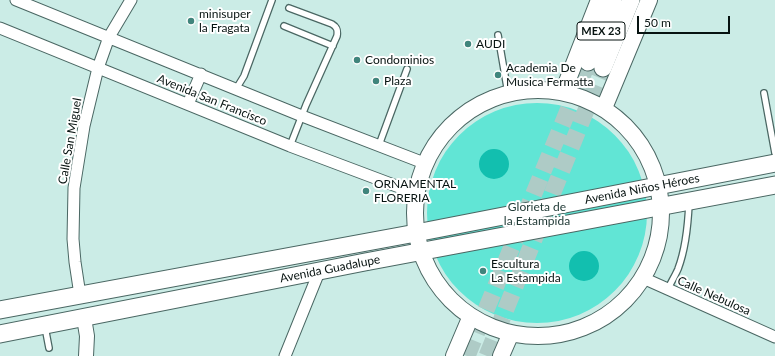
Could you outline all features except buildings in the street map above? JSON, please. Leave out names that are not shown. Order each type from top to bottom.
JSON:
[{"type":"main road","points":[[563,92],[599,0]]},
{"type":"main road","name":"MEX 23","points":[[613,0],[596,65],[631,0]]},
{"type":"main road","points":[[604,108],[649,0]]},
{"type":"main road","points":[[542,89],[563,92],[604,108],[627,127],[645,150],[654,170],[661,207],[661,225],[657,244],[643,278],[630,295],[613,310],[595,322],[575,330],[554,335],[532,336],[511,333],[471,316],[452,302],[432,277],[420,252],[416,233],[414,221],[415,193],[424,163],[434,144],[447,128],[463,114],[481,103],[521,90],[542,89]]},
{"type":"main road","name":"Avenida Niños Héroes","points":[[416,233],[775,163]]},
{"type":"main road","name":"Avenida Niños Héroes","points":[[661,207],[775,185]]},
{"type":"main road","name":"Avenida Guadalupe","points":[[0,334],[420,252],[661,207]]},
{"type":"main road","name":"Avenida Guadalupe","points":[[0,310],[416,233]]},
{"type":"main road","points":[[454,356],[471,316]]},
{"type":"main road","points":[[501,356],[511,333]]},
{"type":"street","name":"Avenida San Francisco","points":[[16,0],[302,116],[424,163]]},
{"type":"street","name":"Calle San Miguel","points":[[80,295],[73,239],[74,188],[84,126],[98,68],[109,37],[131,0]]},
{"type":"street","name":"Avenida San Francisco","points":[[0,28],[290,146],[415,193]]},
{"type":"street","points":[[188,104],[201,74]]},
{"type":"street","points":[[285,356],[319,272]]},
{"type":"street","name":"Calle Nebulosa","points":[[643,278],[775,337]]},
{"type":"street","points":[[84,318],[87,336],[86,356]]},
{"type":"lane","points":[[236,89],[244,76],[272,0]]},
{"type":"lane","points":[[289,8],[332,24],[336,26],[338,31],[290,146]]},
{"type":"lane","points":[[284,26],[332,46]]},
{"type":"lane","points":[[498,35],[508,93]]},
{"type":"lane","points":[[379,145],[407,69]]},
{"type":"lane","points":[[764,94],[775,153]]},
{"type":"lane","points":[[668,289],[678,269],[685,247],[689,201]]},
{"type":"lane","points":[[44,326],[49,348]]},
{"type":"green space","name":"Glorieta de la Estampida","points":[[537,103],[569,108],[589,116],[607,128],[622,143],[634,161],[642,181],[647,213],[642,245],[634,265],[622,283],[607,298],[589,310],[569,318],[537,323],[505,318],[485,310],[467,298],[452,283],[440,265],[432,245],[427,213],[432,181],[440,161],[452,143],[467,128],[485,116],[505,108]]},
{"type":"shaded area","points":[[494,149],[500,150],[508,158],[508,170],[500,178],[494,179],[488,178],[480,170],[479,164],[480,158],[488,150]]},
{"type":"shaded area","points":[[584,251],[590,252],[598,260],[598,272],[590,280],[584,281],[578,280],[570,272],[569,266],[570,260],[578,252]]},
{"type":"tunnel","points":[[467,356],[588,62]]},
{"type":"tunnel","points":[[487,356],[603,68]]},
{"type":"place","name":"minisuper la Fragata","points":[[191,21]]},
{"type":"place","name":"AUDI","points":[[468,44]]},
{"type":"place","name":"Condominios","points":[[357,60]]},
{"type":"place","name":"Academia De Musica Fermatta","points":[[498,75]]},
{"type":"place","name":"Plaza","points":[[376,81]]},
{"type":"place","name":"ORNAMENTAL FLORERIA","points":[[366,191]]},
{"type":"place","name":"Escultura La Estampida","points":[[483,271]]}]
